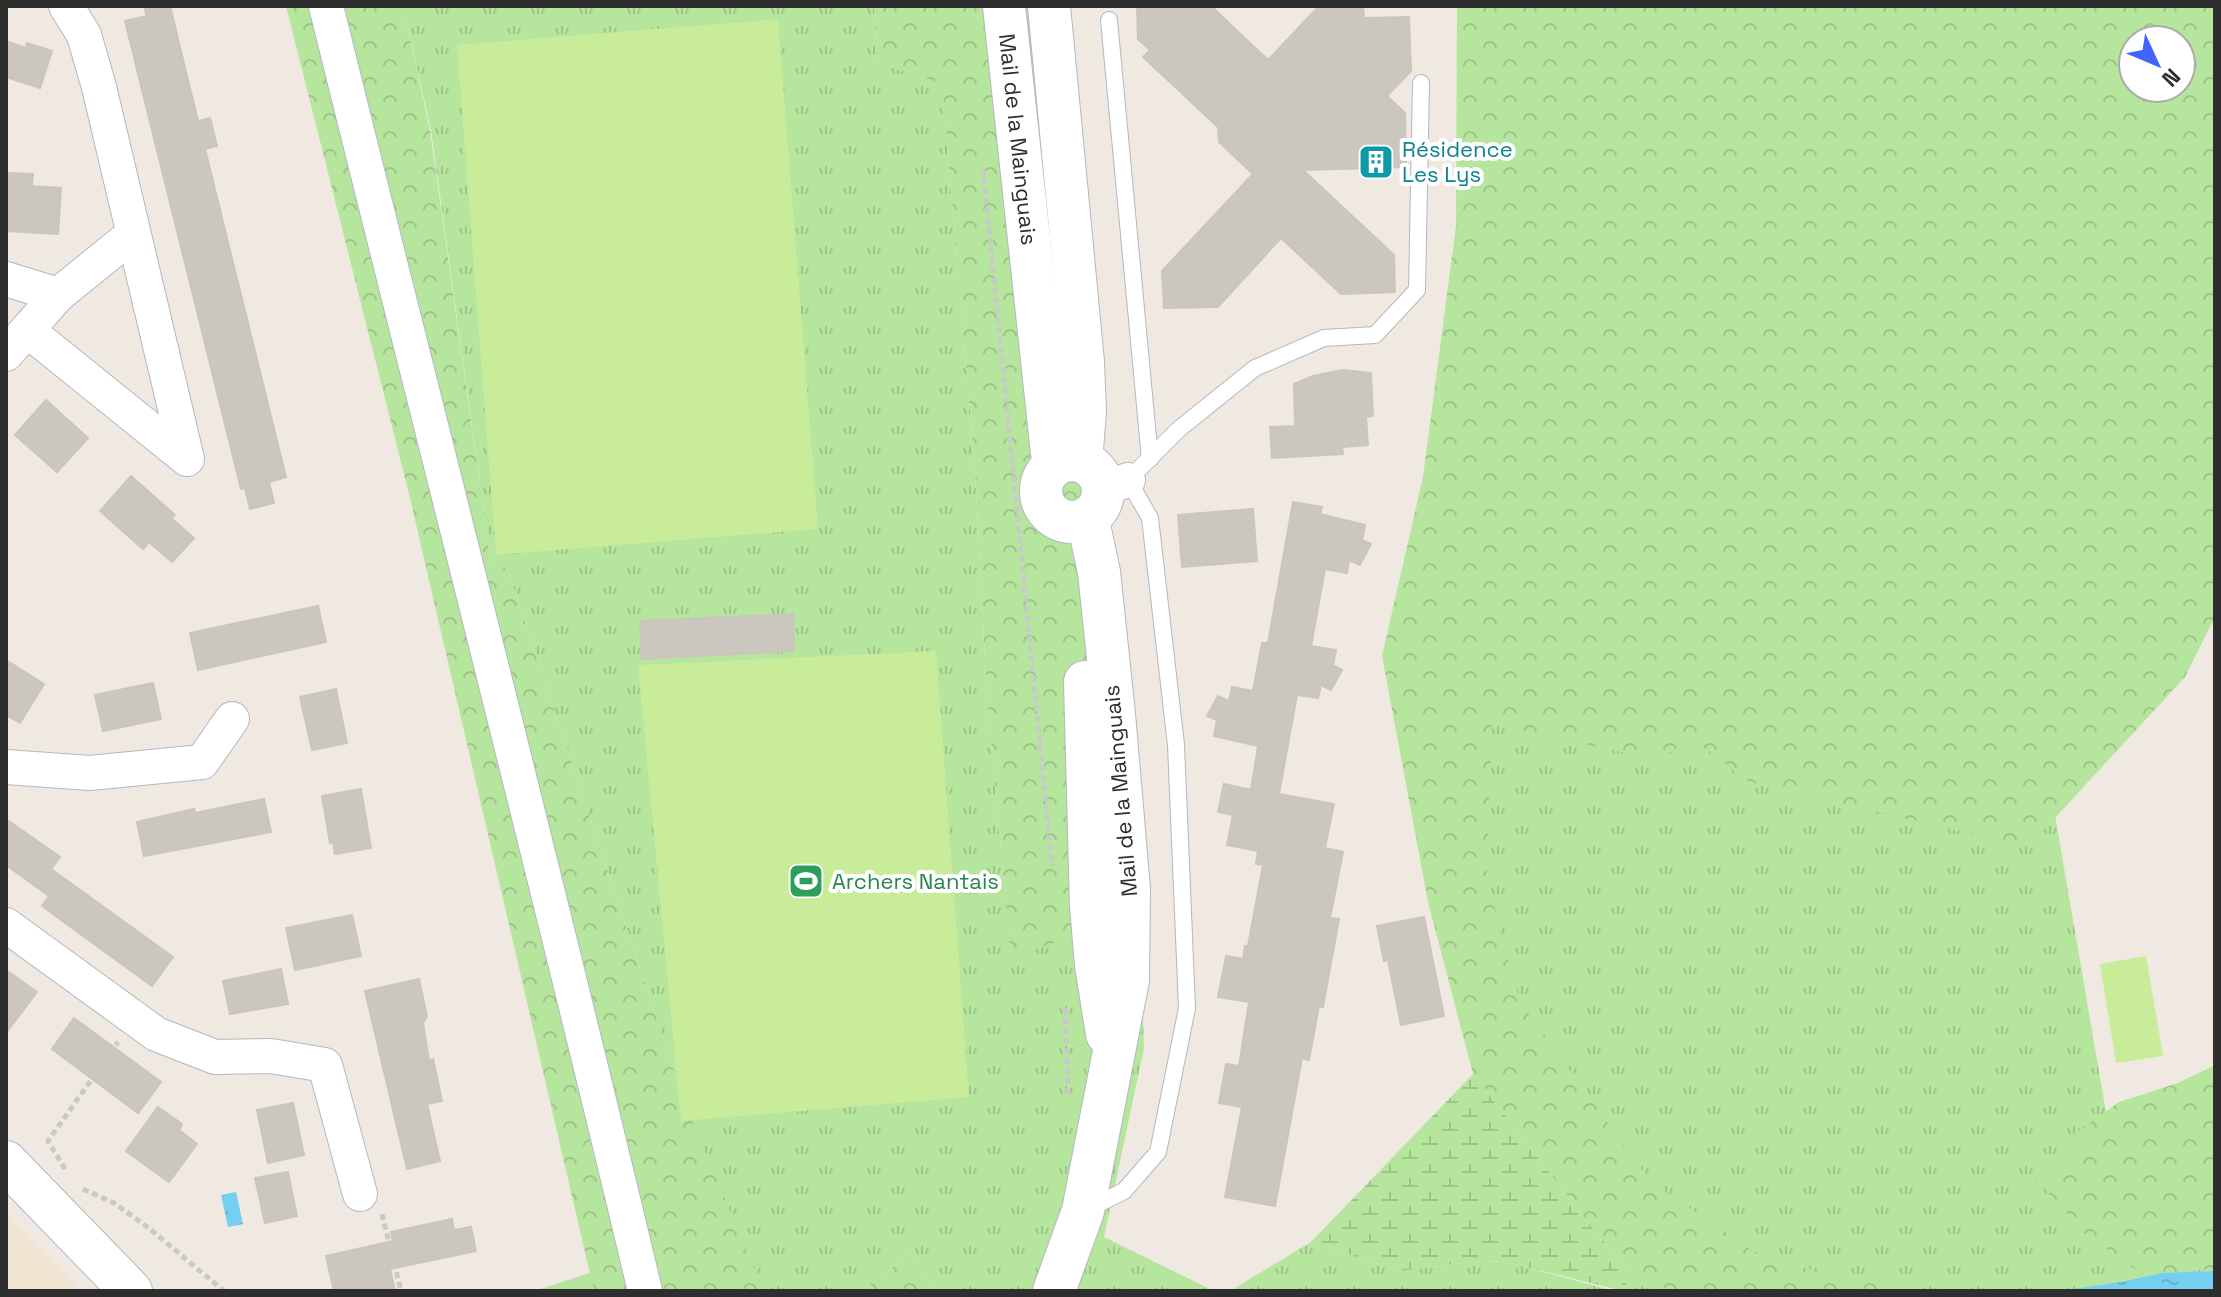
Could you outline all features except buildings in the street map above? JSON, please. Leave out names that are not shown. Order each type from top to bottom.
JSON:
[{"type":"street","points":[[66,6],[84,35],[187,459],[16,342],[58,295],[132,235]]},
{"type":"street","points":[[326,6],[579,1011],[645,1291]]},
{"type":"street","name":"Mail de la Mainguais","points":[[1004,6],[1052,453],[1097,485]]},
{"type":"street","name":"Mail de la Mainguais","points":[[1049,6],[1083,362],[1085,412],[1097,485],[1090,530],[1099,572],[1129,889],[1128,980],[1110,1063],[1105,1107],[1083,1211],[1054,1291]]},
{"type":"street","points":[[6,279],[58,295]]},
{"type":"street","points":[[6,767],[90,773],[202,762],[232,719]]},
{"type":"street","points":[[6,925],[156,1034],[215,1057],[271,1056],[325,1065],[370,1200]]},
{"type":"street","points":[[6,1162],[131,1291]]},
{"type":"lane","points":[[1097,485],[1109,20]]},
{"type":"lane","points":[[1097,485],[1179,429],[1255,368],[1324,338],[1375,335],[1417,290],[1421,83]]},
{"type":"lane","points":[[1083,1211],[1124,1191],[1158,1152],[1187,1008],[1176,745],[1150,518],[1097,485]]},
{"type":"path","points":[[983,165],[1053,870]]},
{"type":"path","points":[[1064,1003],[1068,1098]]},
{"type":"path","points":[[67,1173],[48,1141],[135,1019]]},
{"type":"path","points":[[73,1183],[114,1203],[163,1239],[224,1291]]},
{"type":"path","points":[[370,1200],[401,1291]]},
{"type":"shaded area","points":[[6,1214],[81,1291],[6,1291]]},
{"type":"green space","points":[[286,6],[403,6],[430,130],[491,563],[507,568],[685,1104],[764,1291],[594,1291],[409,494]]},
{"type":"green space","points":[[403,6],[874,6],[879,63],[942,82],[975,470],[987,698],[1011,958],[1139,910],[1144,1048],[1104,1237],[1214,1291],[938,1291],[910,1254],[861,1291],[762,1291],[685,1104],[507,568],[491,563],[431,130]]},
{"type":"green space","points":[[874,6],[1057,6],[1129,779],[1080,933],[1011,959],[987,698],[975,470],[942,83],[879,64]]},
{"type":"green space","points":[[1457,6],[2215,6],[2215,617],[2185,677],[2028,847],[1749,782],[1692,739],[1658,760],[1492,724],[1487,879],[1520,1002],[1651,1182],[1767,1260],[1911,1291],[1670,1291],[1633,1270],[1600,1238],[1473,1074],[1428,902],[1382,656],[1423,477],[1456,226]]},
{"type":"green space","points":[[778,19],[818,529],[496,555],[457,45]]},
{"type":"green space","name":"Archers Nantais","points":[[936,651],[969,1097],[681,1121],[638,665]]},
{"type":"green space","points":[[1429,659],[2055,815],[2108,1124],[2215,1082],[2215,1291],[1623,1291],[1633,1270],[1518,1068]]},
{"type":"green space","points":[[2146,956],[2163,1056],[2116,1063],[2100,964]]},
{"type":"green space","points":[[2215,1065],[2215,1268],[2147,1277],[2085,1234],[2034,1177],[2079,1153],[2074,1134],[2119,1102],[2178,1083]]},
{"type":"green space","points":[[1473,1074],[1600,1238],[1633,1270],[1623,1291],[1502,1261],[1400,1271],[1311,1242]]},
{"type":"green space","points":[[1311,1242],[1400,1271],[1502,1261],[1615,1291],[1230,1291]]},
{"type":"green space","points":[[910,1254],[938,1291],[861,1291]]},
{"type":"green space","points":[[590,1273],[594,1291],[534,1291]]},
{"type":"water","points":[[236,1192],[243,1224],[228,1227],[221,1195]]},
{"type":"water","points":[[2215,1271],[2215,1291],[2059,1291],[2162,1273]]},
{"type":"place","name":"Résidence Les Lys","points":[[1376,162]]},
{"type":"place","name":"Archers Nantais","points":[[806,881]]}]
